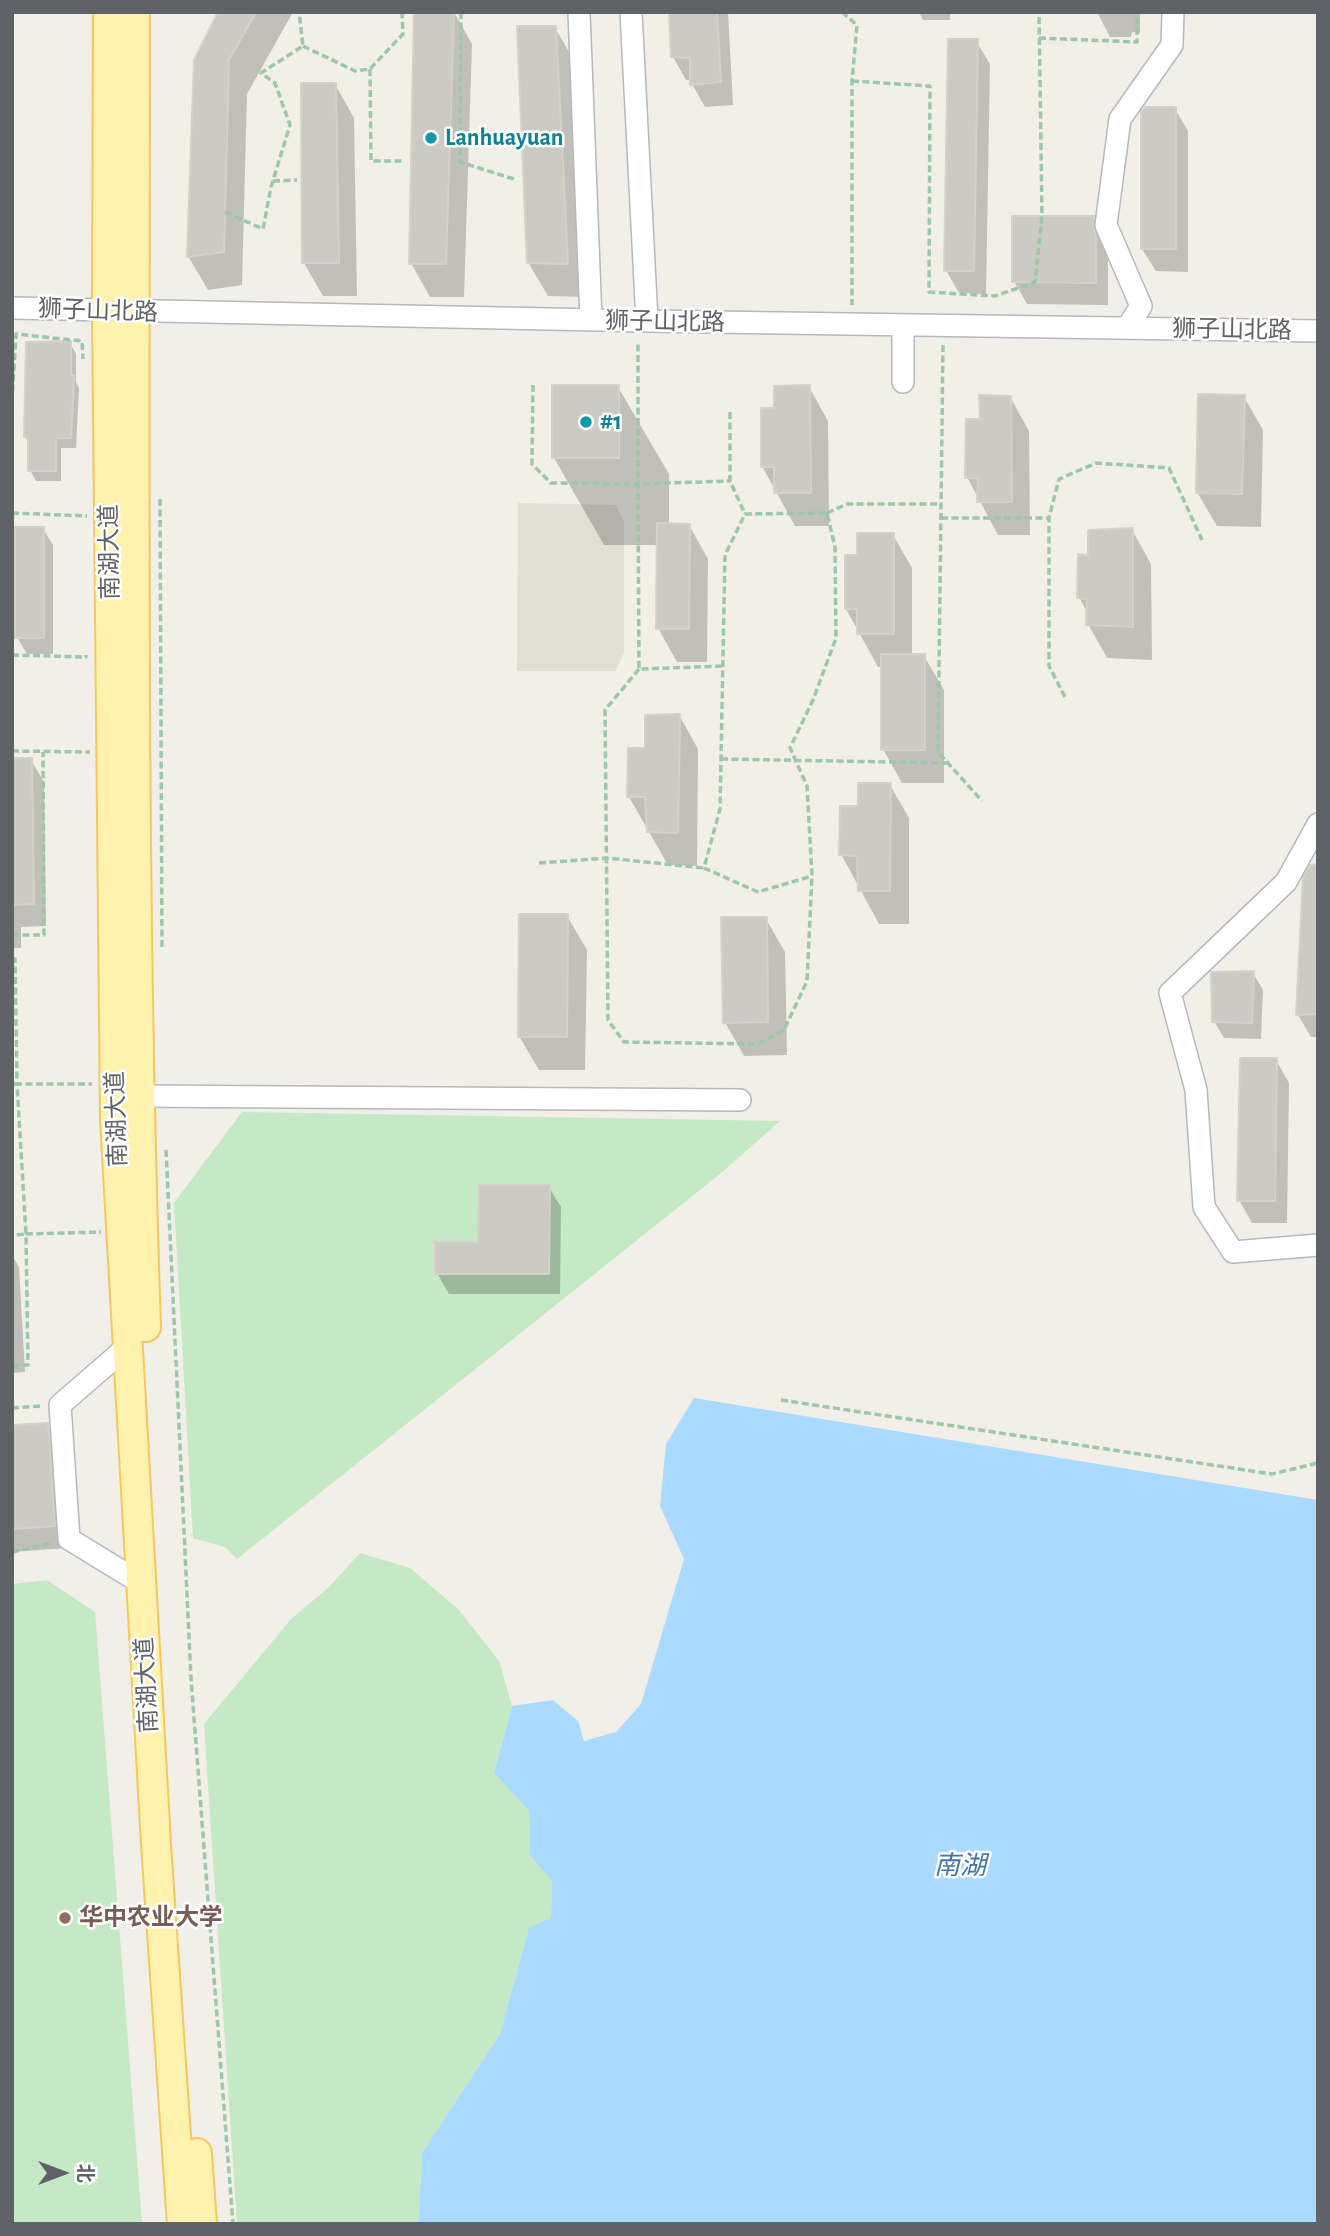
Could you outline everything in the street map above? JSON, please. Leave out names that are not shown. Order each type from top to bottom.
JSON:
[{"type":"main road","name":"南湖大道","points":[[108,12],[121,311],[126,1090],[121,1231],[156,1844],[182,2224]]},
{"type":"main road","name":"南湖大道","points":[[121,311],[135,12]]},
{"type":"main road","name":"南湖大道","points":[[126,1090],[202,2224]]},
{"type":"street","points":[[579,12],[591,320]]},
{"type":"street","points":[[631,12],[642,321]]},
{"type":"street","points":[[1127,328],[1141,306],[1106,225],[1120,119],[1172,45],[1172,12]]},
{"type":"street","name":"狮子山北路","points":[[12,309],[1318,331]]},
{"type":"street","points":[[903,326],[903,382]]},
{"type":"street","points":[[1318,824],[1286,882],[1170,993],[1196,1090],[1204,1207],[1233,1252],[1318,1245]]},
{"type":"street","points":[[126,1090],[740,1100]]},
{"type":"street","points":[[128,1346],[60,1405],[69,1539],[141,1583]]},
{"type":"path","points":[[299,12],[303,46]]},
{"type":"path","points":[[303,46],[355,71],[370,69],[403,34],[402,12]]},
{"type":"path","points":[[461,12],[460,162],[517,180]]},
{"type":"path","points":[[842,12],[857,25],[852,81],[852,325]]},
{"type":"path","points":[[852,81],[930,86],[929,292],[995,296],[1035,282],[1042,216],[1039,12]]},
{"type":"path","points":[[1039,38],[1137,41],[1137,12]]},
{"type":"path","points":[[225,212],[263,229],[273,181],[290,125],[275,83],[261,73],[303,46]]},
{"type":"path","points":[[370,69],[371,161],[405,161]]},
{"type":"path","points":[[273,181],[297,180]]},
{"type":"path","points":[[642,321],[638,484],[639,669],[605,710],[608,1020],[624,1042],[758,1044],[784,1030],[807,981],[813,876],[807,786],[790,748],[813,700],[836,638],[835,547],[827,513]]},
{"type":"path","points":[[943,325],[938,752],[982,801]]},
{"type":"path","points":[[12,402],[16,334],[82,341],[83,364]]},
{"type":"path","points":[[533,385],[532,464],[551,482],[638,484],[730,481]]},
{"type":"path","points":[[730,412],[730,481],[745,514]]},
{"type":"path","points":[[1065,697],[1049,666],[1049,518],[1059,479],[1096,463],[1169,468],[1202,540]]},
{"type":"path","points":[[160,494],[162,956]]},
{"type":"path","points":[[745,514],[827,513],[847,504],[941,504]]},
{"type":"path","points":[[12,513],[92,516]]},
{"type":"path","points":[[704,868],[720,809],[725,555],[745,514]]},
{"type":"path","points":[[941,518],[1049,518]]},
{"type":"path","points":[[12,656],[86,657],[86,644]]},
{"type":"path","points":[[639,669],[722,666]]},
{"type":"path","points":[[12,751],[93,752]]},
{"type":"path","points":[[12,935],[44,935],[43,752]]},
{"type":"path","points":[[721,759],[795,758],[947,763]]},
{"type":"path","points":[[539,863],[607,858],[704,868],[758,892],[813,876]]},
{"type":"path","points":[[12,959],[15,959],[14,1084],[26,1234],[28,1365],[12,1366]]},
{"type":"path","points":[[14,1084],[126,1090]]},
{"type":"path","points":[[165,1137],[191,1679],[233,2224]]},
{"type":"path","points":[[12,1235],[121,1231]]},
{"type":"path","points":[[781,1400],[1272,1474],[1318,1463]]},
{"type":"path","points":[[12,1408],[60,1405]]},
{"type":"path","points":[[12,1552],[69,1539]]},
{"type":"shaded area","points":[[518,503],[616,505],[624,522],[624,653],[615,671],[517,671]]},
{"type":"green space","points":[[242,1112],[780,1121],[720,1174],[237,1559],[225,1547],[193,1538],[174,1203]]},
{"type":"green space","points":[[360,1553],[410,1568],[458,1609],[499,1661],[512,1706],[494,1773],[529,1811],[530,1855],[552,1880],[551,1918],[529,1929],[500,2034],[422,2153],[417,2224],[237,2224],[204,1724],[291,1619],[328,1588]]},
{"type":"green space","name":"华中农业大学","points":[[47,1580],[95,1612],[142,2224],[12,2224],[12,1584]]},
{"type":"water","name":"南湖","points":[[694,1398],[1318,1500],[1318,2224],[417,2224],[422,2153],[500,2034],[529,1928],[551,1918],[552,1881],[530,1855],[529,1811],[494,1773],[512,1706],[553,1700],[578,1721],[584,1741],[616,1732],[641,1704],[684,1559],[660,1506],[666,1444]]},
{"type":"building","points":[[218,12],[256,12],[229,60],[224,252],[187,257],[194,60]]},
{"type":"building","name":"Lanhuayuan","points":[[414,12],[454,12],[446,264],[409,264]]},
{"type":"building","points":[[669,12],[717,12],[721,82],[690,85],[690,58],[671,57]]},
{"type":"building","name":"Lanhuayuan","points":[[517,26],[556,26],[568,264],[527,263]]},
{"type":"building","points":[[948,39],[978,39],[974,271],[944,271]]},
{"type":"building","points":[[301,83],[336,83],[339,263],[302,263]]},
{"type":"building","points":[[1145,107],[1176,107],[1176,249],[1141,249],[1141,112]]},
{"type":"building","points":[[1012,216],[1094,216],[1096,283],[1012,282]]},
{"type":"building","points":[[71,341],[71,375],[74,375],[71,438],[56,438],[56,471],[28,471],[28,438],[24,437],[26,342]]},
{"type":"building","name":"#1","points":[[552,385],[619,385],[619,458],[552,458]]},
{"type":"building","points":[[810,385],[811,493],[774,493],[774,467],[761,467],[761,408],[774,408],[774,386]]},
{"type":"building","points":[[1198,394],[1245,395],[1242,494],[1196,493]]},
{"type":"building","points":[[979,395],[1011,396],[1012,502],[977,502],[978,478],[965,478],[966,419],[980,419]]},
{"type":"building","points":[[657,523],[690,524],[689,629],[656,629]]},
{"type":"building","points":[[15,527],[44,527],[44,638],[15,638]]},
{"type":"building","points":[[1133,528],[1133,627],[1086,625],[1087,599],[1077,598],[1078,554],[1088,555],[1088,530]]},
{"type":"building","points":[[857,533],[894,533],[894,634],[857,634],[857,609],[845,609],[845,555],[857,555]]},
{"type":"building","points":[[881,654],[925,654],[925,750],[881,750]]},
{"type":"building","points":[[680,714],[678,833],[647,832],[645,797],[627,797],[628,748],[645,748],[645,715]]},
{"type":"building","points":[[12,758],[32,758],[34,904],[12,905]]},
{"type":"building","points":[[858,783],[891,783],[890,891],[858,891],[857,856],[839,855],[840,806],[858,806]]},
{"type":"building","points":[[1318,864],[1318,1014],[1296,1015],[1303,878],[1310,865]]},
{"type":"building","points":[[519,914],[568,914],[567,1037],[518,1037]]},
{"type":"building","points":[[721,917],[767,917],[768,1022],[723,1023]]},
{"type":"building","points":[[1254,971],[1252,1023],[1212,1022],[1211,972]]},
{"type":"building","points":[[1240,1058],[1277,1058],[1275,1201],[1237,1201]]},
{"type":"building","points":[[479,1185],[550,1185],[549,1274],[435,1274],[435,1242],[478,1242]]},
{"type":"building","points":[[48,1423],[55,1526],[12,1529],[12,1425]]},
{"type":"place","name":"Lanhuayuan","points":[[431,138]]},
{"type":"place","name":"#1","points":[[586,422]]},
{"type":"place","name":"华中农业大学","points":[[65,1918]]}]
